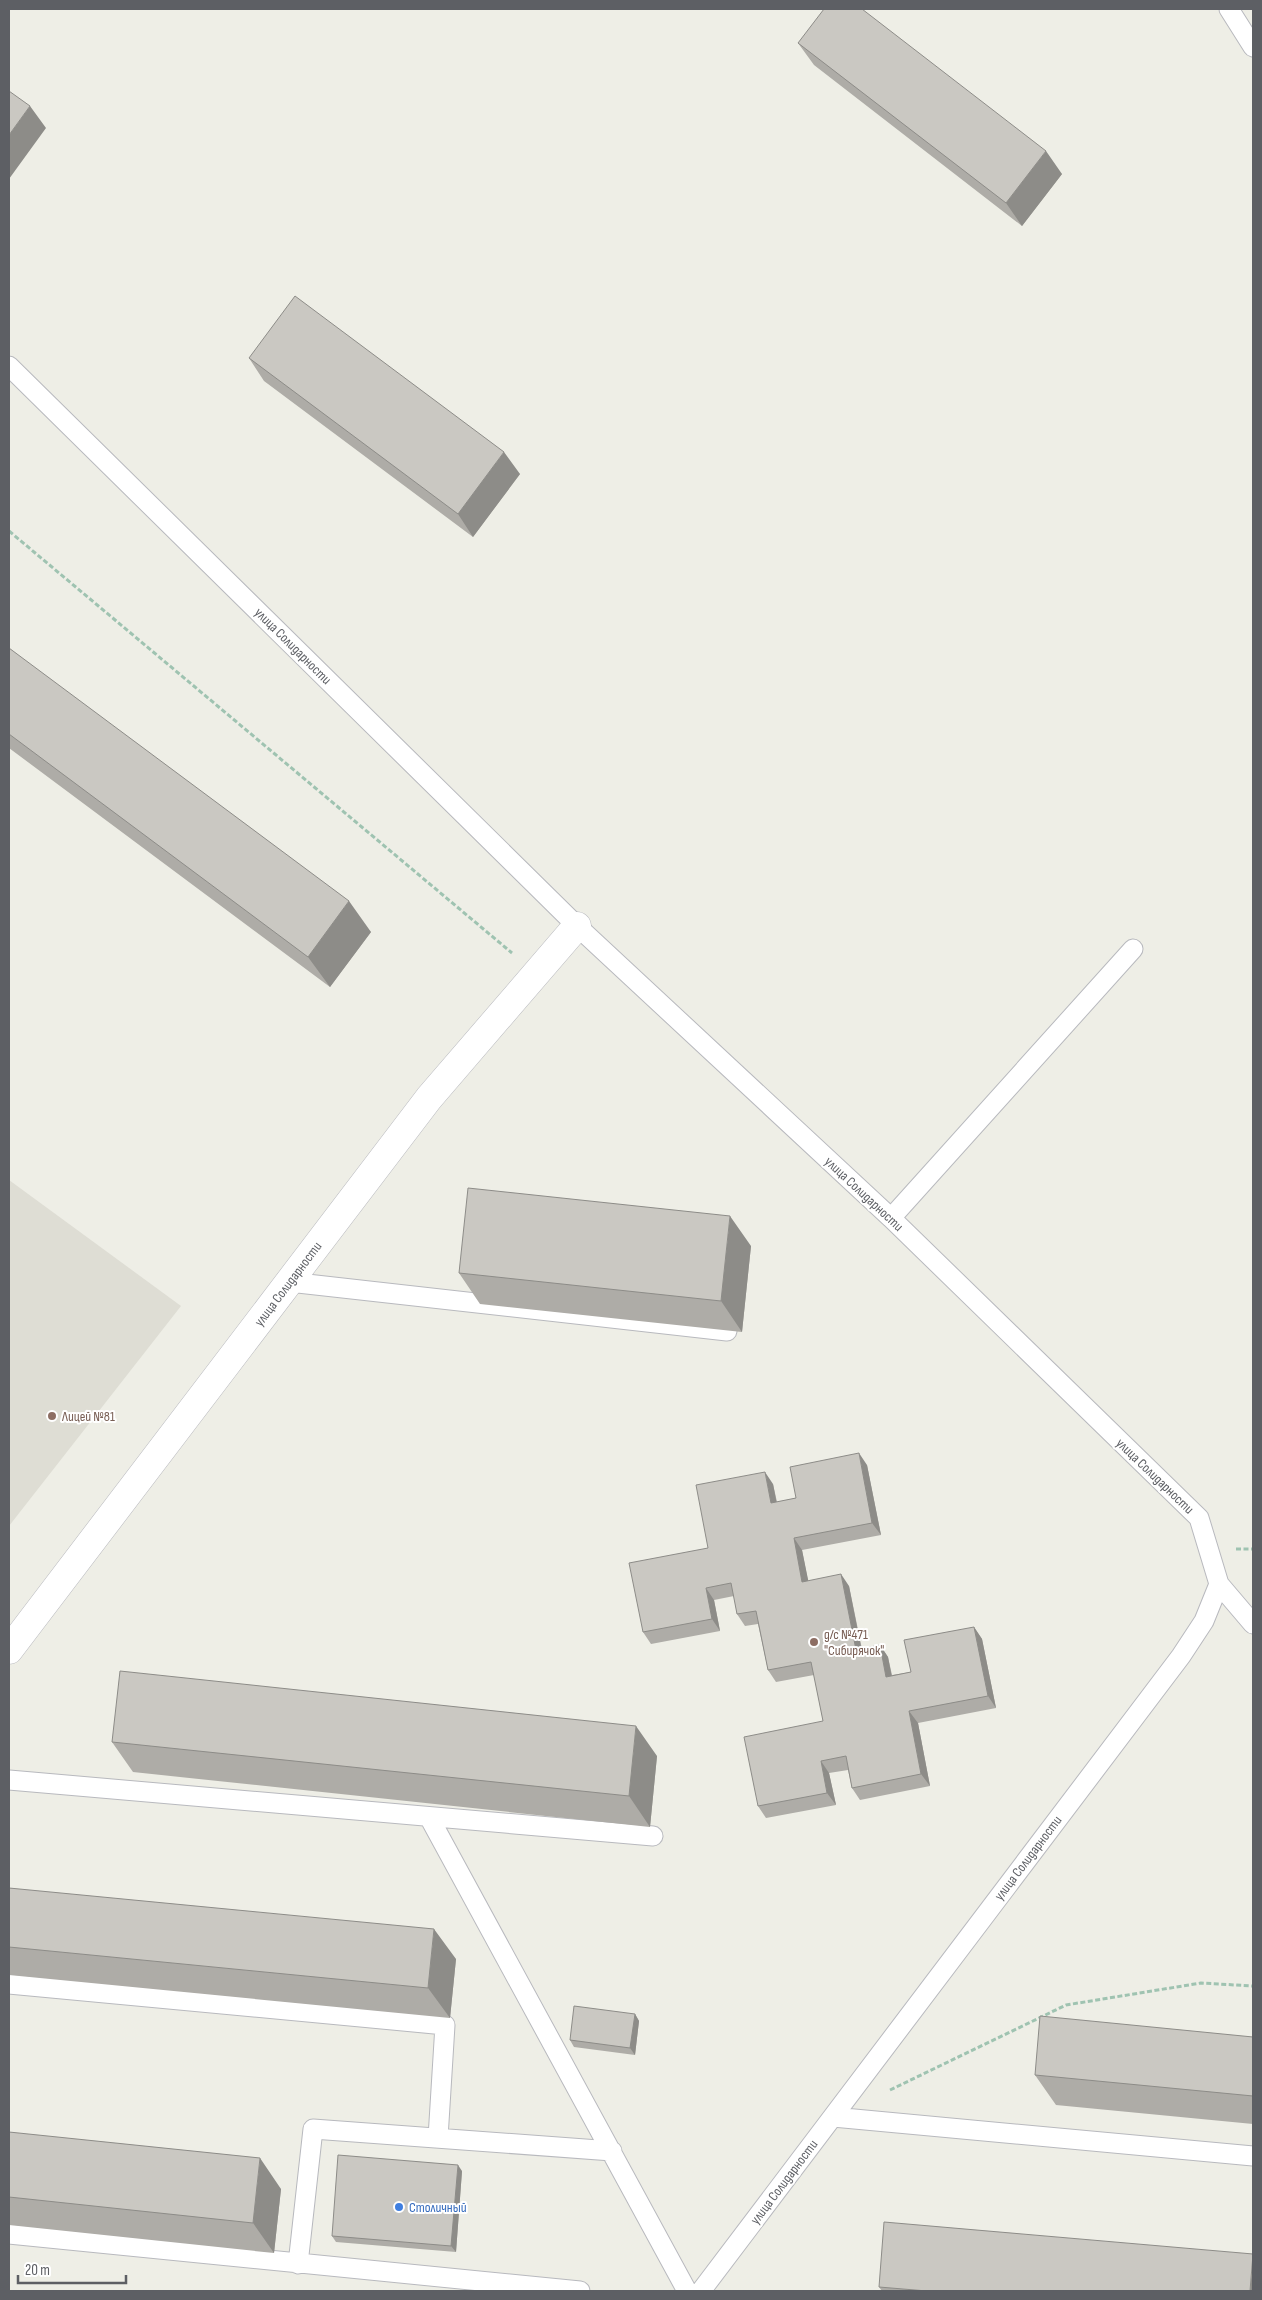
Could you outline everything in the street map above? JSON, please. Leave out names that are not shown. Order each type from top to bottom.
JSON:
[{"type":"street","name":"улица Солидарности","points":[[9,1650],[429,1098],[577,926]]},
{"type":"lane","points":[[1229,9],[1253,47]]},
{"type":"lane","name":"улица Солидарности","points":[[9,366],[577,926],[891,1218],[1198,1518],[1219,1584],[1204,1621],[1180,1656],[702,2291]]},
{"type":"lane","points":[[891,1218],[1133,949]]},
{"type":"lane","points":[[289,1282],[727,1331]]},
{"type":"lane","points":[[1219,1584],[1253,1624]]},
{"type":"lane","points":[[9,1780],[654,1836]]},
{"type":"lane","points":[[429,1817],[688,2291]]},
{"type":"lane","points":[[9,1984],[445,2025],[438,2138]]},
{"type":"lane","points":[[833,2117],[1253,2156]]},
{"type":"lane","points":[[298,2264],[313,2129],[612,2152]]},
{"type":"lane","points":[[9,2234],[580,2291]]},
{"type":"path","points":[[9,531],[536,974]]},
{"type":"path","points":[[887,2091],[1066,2005],[1201,1983],[1253,1986]]},
{"type":"shaded area","name":"Лицей №81","points":[[9,1180],[181,1306],[9,1526]]},
{"type":"building","points":[[824,9],[862,9],[1046,151],[1006,203],[798,43]]},
{"type":"building","points":[[9,91],[30,106],[9,135]]},
{"type":"building","points":[[295,296],[504,452],[458,514],[249,358]]},
{"type":"building","points":[[9,648],[349,901],[308,957],[9,734]]},
{"type":"building","points":[[468,1188],[730,1216],[721,1301],[459,1273]]},
{"type":"building","name":"д/с №471 \"Сибирячок\"","points":[[859,1453],[872,1523],[794,1538],[802,1582],[841,1574],[856,1650],[880,1645],[886,1677],[911,1672],[904,1640],[974,1627],[988,1696],[909,1711],[921,1774],[852,1788],[846,1756],[821,1761],[827,1793],[758,1806],[744,1737],[823,1721],[811,1662],[768,1670],[756,1611],[737,1614],[731,1583],[706,1588],[712,1619],[643,1632],[629,1563],[708,1548],[696,1485],[765,1472],[771,1503],[796,1498],[790,1467]]},
{"type":"building","points":[[120,1671],[636,1726],[629,1796],[112,1742]]},
{"type":"building","points":[[9,1888],[434,1929],[428,1988],[9,1947]]},
{"type":"building","points":[[574,2006],[635,2014],[630,2048],[570,2040]]},
{"type":"building","points":[[1040,2016],[1253,2037],[1253,2096],[1035,2075]]},
{"type":"building","points":[[9,2132],[260,2158],[253,2223],[9,2197]]},
{"type":"building","name":"Столичный","points":[[338,2155],[458,2165],[451,2246],[332,2236]]},
{"type":"building","points":[[884,2222],[1253,2254],[1250,2291],[927,2291],[879,2287]]},
{"type":"place","name":"Лицей №81","points":[[52,1416]]},
{"type":"place","name":"д/с №471 \"Сибирячок\"","points":[[814,1642]]},
{"type":"place","name":"Столичный","points":[[399,2207]]}]
